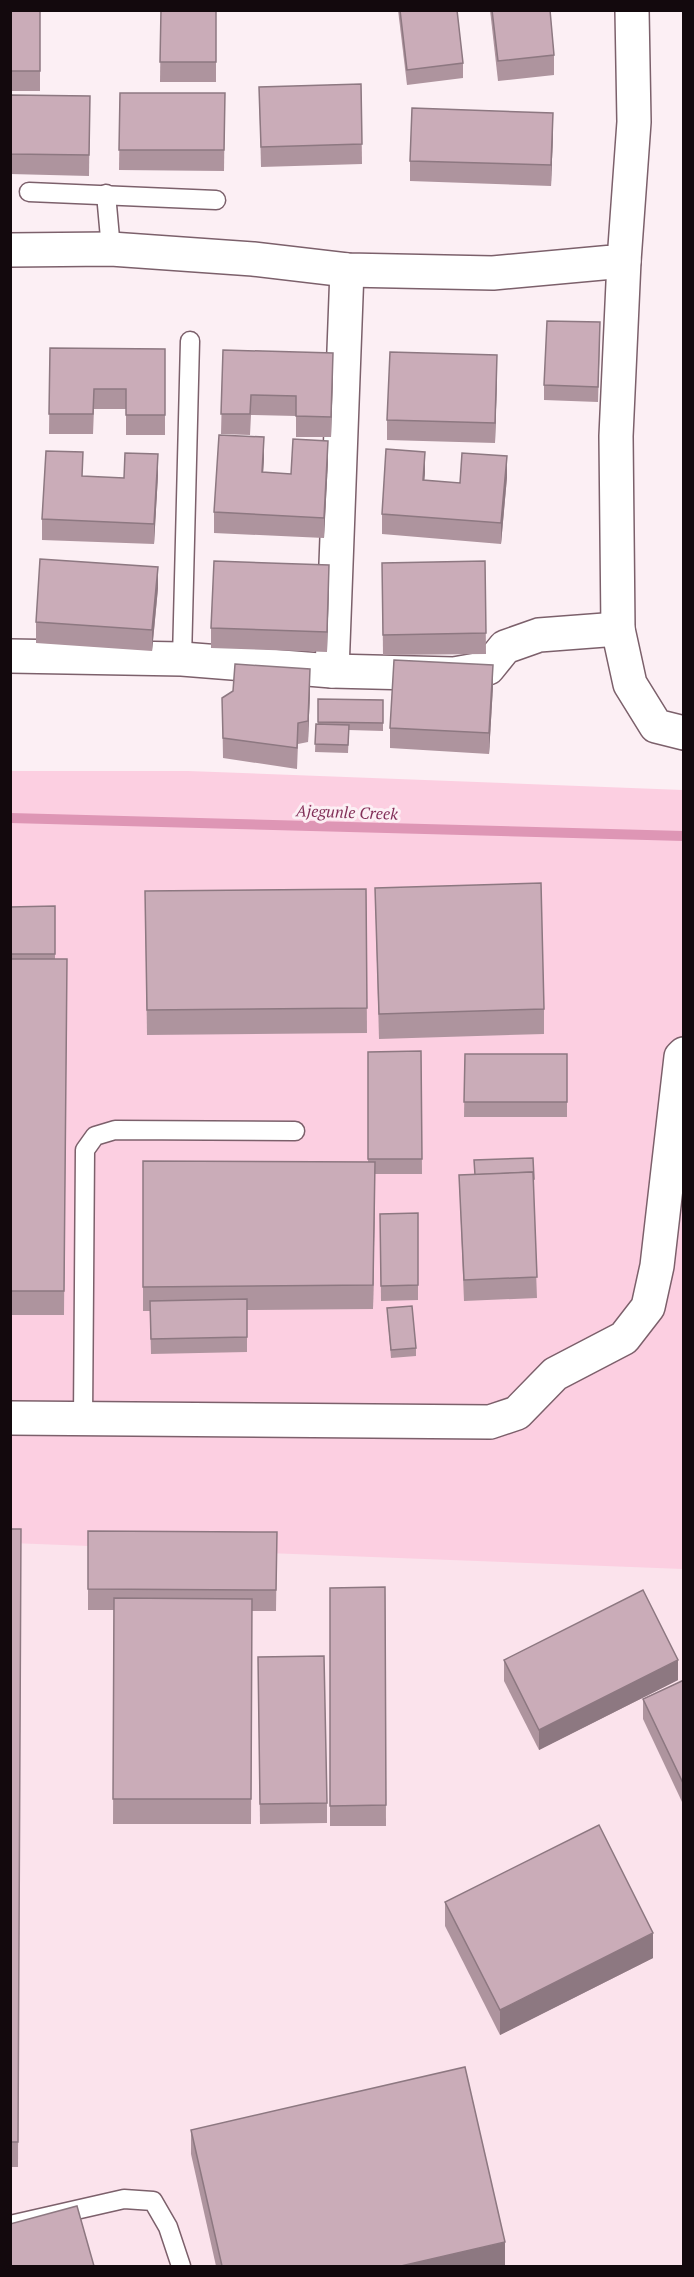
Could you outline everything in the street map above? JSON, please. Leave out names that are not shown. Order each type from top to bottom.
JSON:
[{"type":"street","points":[[632,10],[634,122],[624,261],[616,436],[618,629],[630,684],[656,726],[684,733]]},
{"type":"street","points":[[10,250],[111,249],[254,259],[347,270],[493,273],[624,261]]},
{"type":"street","points":[[332,671],[347,270]]},
{"type":"street","points":[[10,656],[182,659],[332,671],[476,672],[488,668],[506,647],[539,635],[618,629]]},
{"type":"street","points":[[10,1418],[490,1422],[517,1413],[555,1374],[624,1338],[648,1307],[657,1266],[681,1057],[684,1054]]},
{"type":"lane","points":[[28,192],[216,200]]},
{"type":"lane","points":[[106,194],[111,249]]},
{"type":"lane","points":[[182,659],[190,341]]},
{"type":"lane","points":[[83,1419],[85,1150],[95,1136],[115,1130],[295,1131]]},
{"type":"lane","points":[[10,2225],[124,2199],[153,2200],[168,2227],[181,2266]]},
{"type":"shaded area","points":[[11,771],[188,771],[683,790],[683,1569],[11,1543]]},
{"type":"shaded area","points":[[11,890],[683,899],[683,2266],[11,2266]]},
{"type":"building","points":[[10,10],[40,10],[40,71],[10,71]]},
{"type":"building","points":[[161,10],[216,10],[216,62],[160,62]]},
{"type":"building","points":[[400,10],[457,10],[463,63],[407,70]]},
{"type":"building","points":[[492,10],[550,10],[554,55],[498,61]]},
{"type":"building","points":[[361,84],[362,144],[261,147],[259,87]]},
{"type":"building","points":[[120,93],[225,93],[224,150],[119,150]]},
{"type":"building","points":[[10,95],[90,96],[89,155],[10,154]]},
{"type":"building","points":[[412,108],[553,113],[551,165],[410,161]]},
{"type":"building","points":[[547,321],[600,322],[598,387],[544,385]]},
{"type":"building","points":[[50,348],[165,349],[165,415],[126,415],[126,389],[94,389],[93,414],[49,414]]},
{"type":"building","points":[[223,350],[333,353],[331,417],[296,416],[296,396],[251,395],[250,414],[221,414]]},
{"type":"building","points":[[390,352],[497,355],[495,423],[387,420]]},
{"type":"building","points":[[219,435],[264,437],[262,472],[291,474],[293,439],[328,441],[324,518],[214,512]]},
{"type":"building","points":[[386,449],[425,452],[423,480],[460,483],[462,453],[507,456],[501,523],[382,514]]},
{"type":"building","points":[[46,451],[83,452],[82,476],[124,478],[125,453],[158,454],[154,524],[42,519]]},
{"type":"building","points":[[40,559],[158,567],[152,630],[36,622]]},
{"type":"building","points":[[214,561],[329,565],[327,632],[211,628]]},
{"type":"building","points":[[485,561],[486,633],[383,635],[382,563]]},
{"type":"building","points":[[394,660],[493,665],[489,733],[390,728]]},
{"type":"building","points":[[235,664],[310,669],[308,721],[298,723],[297,748],[223,738],[222,698],[233,691]]},
{"type":"building","points":[[318,699],[383,700],[383,723],[318,722]]},
{"type":"building","points":[[316,724],[349,725],[348,745],[315,744]]},
{"type":"building","points":[[541,883],[544,1009],[379,1014],[375,888]]},
{"type":"building","points":[[366,889],[367,1008],[147,1010],[145,891]]},
{"type":"building","points":[[55,906],[55,954],[10,954],[10,907]]},
{"type":"building","points":[[10,959],[67,959],[64,1291],[10,1291]]},
{"type":"building","points":[[421,1051],[422,1159],[368,1159],[368,1052]]},
{"type":"building","points":[[465,1054],[567,1054],[567,1102],[464,1102]]},
{"type":"building","points":[[533,1158],[534,1179],[533,1172],[475,1175],[474,1160]]},
{"type":"building","points":[[143,1161],[375,1162],[373,1285],[143,1287]]},
{"type":"building","points":[[533,1172],[537,1277],[464,1280],[459,1175]]},
{"type":"building","points":[[418,1213],[418,1285],[381,1286],[380,1214]]},
{"type":"building","points":[[247,1299],[247,1337],[151,1339],[150,1301]]},
{"type":"building","points":[[412,1306],[416,1348],[391,1350],[387,1308]]},
{"type":"building","points":[[10,1529],[21,1529],[18,2142],[10,2142]]},
{"type":"building","points":[[88,1531],[277,1532],[276,1590],[88,1589]]},
{"type":"building","points":[[385,1587],[386,1805],[330,1806],[330,1588]]},
{"type":"building","points":[[643,1590],[678,1660],[539,1730],[504,1660]]},
{"type":"building","points":[[114,1598],[252,1599],[251,1799],[113,1799]]},
{"type":"building","points":[[324,1656],[327,1803],[260,1804],[258,1657]]},
{"type":"building","points":[[684,1680],[684,1783],[683,1783],[643,1699]]},
{"type":"building","points":[[599,1825],[653,1933],[500,2010],[445,1902]]},
{"type":"building","points":[[465,2067],[505,2242],[401,2266],[222,2266],[191,2130]]},
{"type":"building","points":[[77,2206],[94,2266],[10,2266],[10,2224]]},
{"type":"waterway","name":"Ajegunle Creek","points":[[10,818],[684,836]]}]
